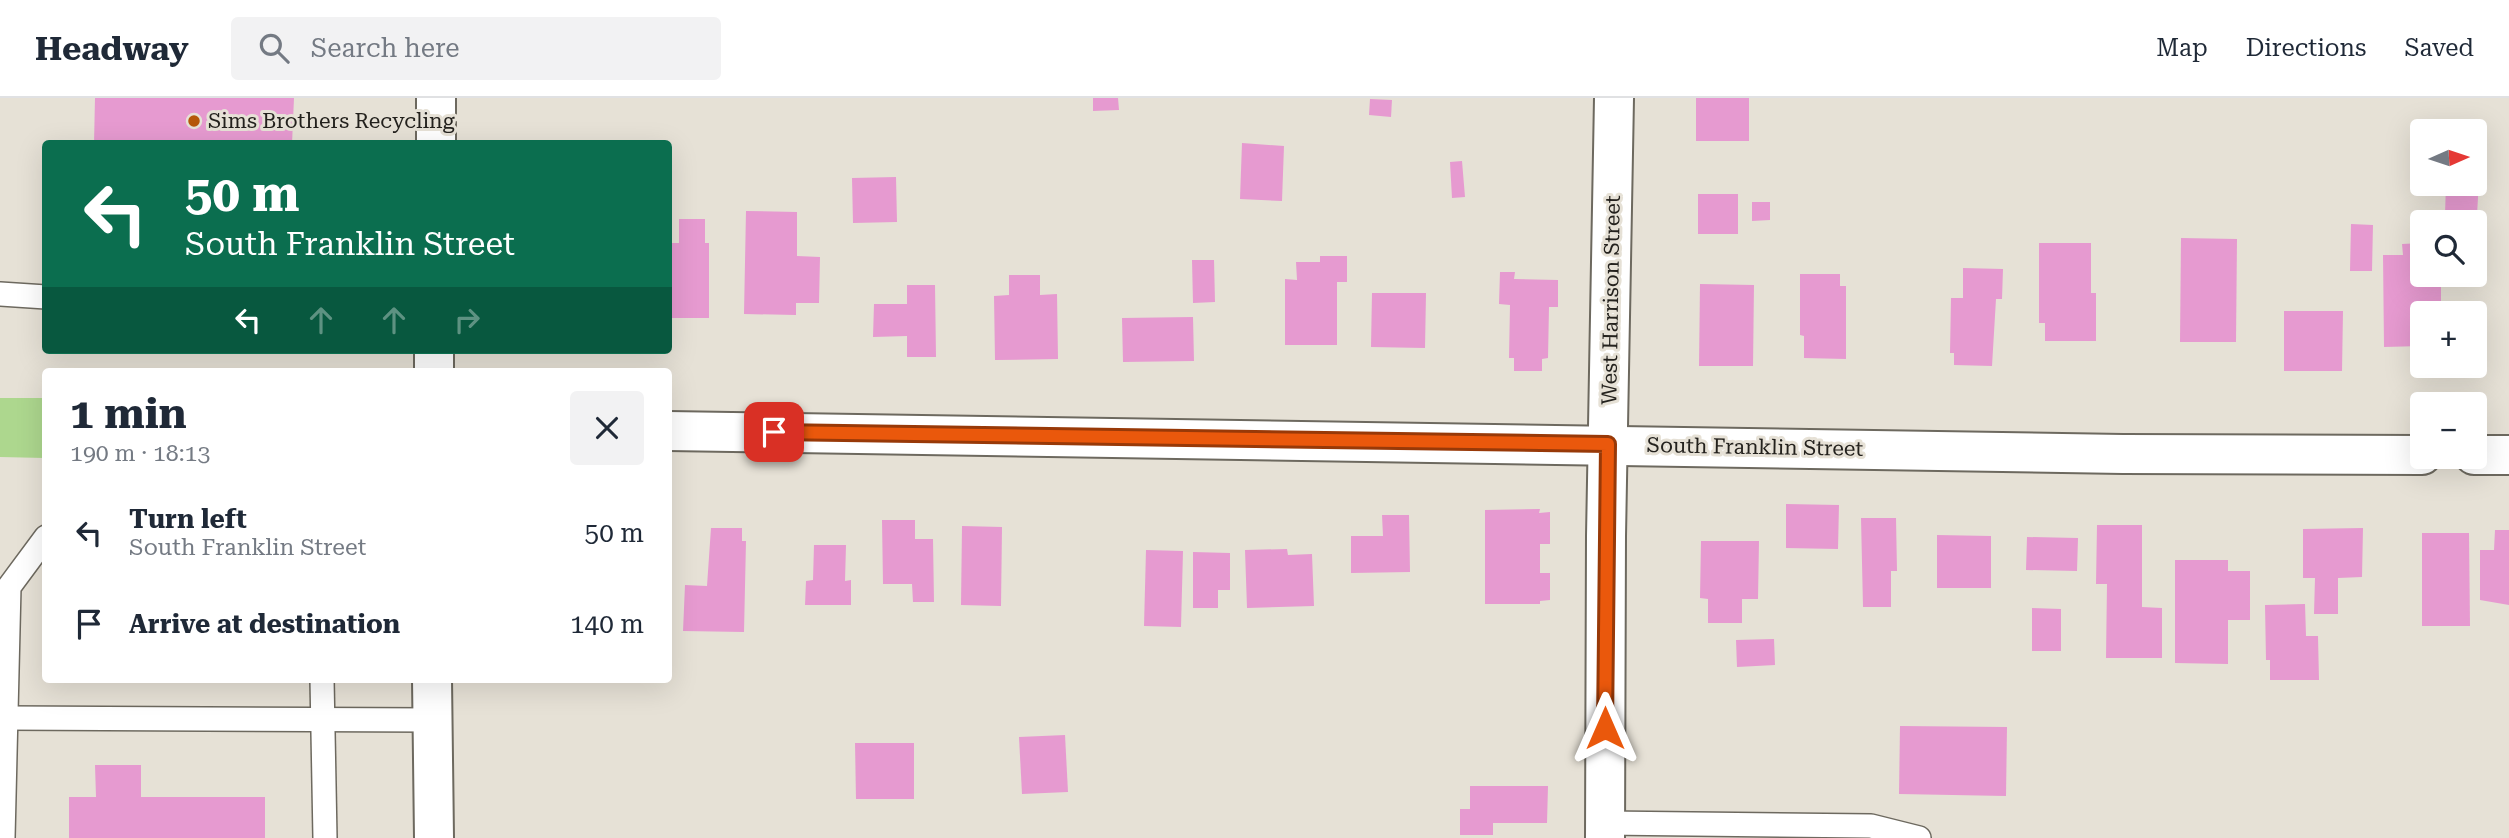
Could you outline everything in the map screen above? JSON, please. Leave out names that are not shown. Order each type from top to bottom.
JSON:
[{"type":"street","points":[[436,98],[436,140]]},
{"type":"street","name":"West Harrison Street","points":[[1605,830],[1614,98]]},
{"type":"street","name":"South Franklin Street","points":[[672,431],[2109,454],[2410,455]]},
{"type":"street","points":[[2487,455],[2509,455]]},
{"type":"street","points":[[432,683],[433,838]]},
{"type":"lane","points":[[0,294],[42,297]]},
{"type":"lane","points":[[2,838],[9,587],[42,542]]},
{"type":"lane","points":[[322,683],[325,838]]},
{"type":"lane","points":[[5,718],[432,720]]},
{"type":"lane","points":[[1605,830],[1737,831],[1871,826],[1919,838]]},
{"type":"green space","points":[[0,398],[42,398],[42,458],[0,457]]},
{"type":"building","name":"Sims Brothers Recycling","points":[[95,98],[294,98],[292,140],[94,140]]},
{"type":"building","points":[[1093,98],[1118,98],[1119,110],[1093,111]]},
{"type":"building","points":[[1696,98],[1749,98],[1749,141],[1696,141]]},
{"type":"building","points":[[1370,99],[1392,100],[1391,117],[1369,115]]},
{"type":"building","points":[[1242,143],[1284,146],[1282,201],[1240,199]]},
{"type":"building","points":[[1462,161],[1465,197],[1452,198],[1450,162]]},
{"type":"building","points":[[896,177],[897,222],[853,223],[852,178]]},
{"type":"building","points":[[1698,194],[1738,194],[1738,234],[1698,234]]},
{"type":"building","points":[[2446,196],[2478,196],[2477,210],[2445,210]]},
{"type":"building","points":[[1752,202],[1770,202],[1770,220],[1752,221]]},
{"type":"building","points":[[746,211],[797,212],[797,256],[820,257],[819,303],[796,303],[796,315],[744,314]]},
{"type":"building","points":[[679,219],[705,219],[705,243],[709,243],[709,318],[672,318],[672,243],[679,243]]},
{"type":"building","points":[[2351,224],[2373,225],[2372,271],[2350,271]]},
{"type":"building","points":[[2181,238],[2237,239],[2236,342],[2180,342]]},
{"type":"building","points":[[2039,243],[2091,243],[2091,293],[2096,293],[2096,341],[2045,341],[2045,323],[2039,323]]},
{"type":"building","points":[[2402,244],[2410,244],[2410,287],[2441,287],[2441,301],[2410,301],[2410,346],[2384,347],[2383,255],[2403,255]]},
{"type":"building","points":[[1320,256],[1347,256],[1347,282],[1337,282],[1337,345],[1285,345],[1285,279],[1297,280],[1296,262],[1320,262]]},
{"type":"building","points":[[1192,260],[1214,260],[1215,302],[1193,303]]},
{"type":"building","points":[[1963,268],[2003,269],[2002,299],[1996,299],[1992,366],[1954,365],[1954,353],[1950,353],[1951,298],[1963,298]]},
{"type":"building","points":[[1500,272],[1515,272],[1514,279],[1558,280],[1558,307],[1549,307],[1548,358],[1542,359],[1542,371],[1514,371],[1514,358],[1509,358],[1510,305],[1499,304]]},
{"type":"building","points":[[1800,274],[1840,274],[1840,286],[1846,286],[1846,359],[1804,358],[1804,336],[1800,335]]},
{"type":"building","points":[[1009,275],[1040,275],[1040,295],[1057,294],[1058,359],[995,360],[994,296],[1009,295]]},
{"type":"building","points":[[1700,284],[1754,285],[1753,366],[1699,366]]},
{"type":"building","points":[[907,285],[935,285],[936,357],[907,357],[907,336],[873,337],[874,304],[907,304]]},
{"type":"building","points":[[1372,293],[1426,293],[1425,348],[1371,347]]},
{"type":"building","points":[[2284,311],[2343,311],[2342,371],[2284,371]]},
{"type":"building","points":[[1193,317],[1194,361],[1123,362],[1122,318]]},
{"type":"building","points":[[1786,504],[1839,505],[1838,549],[1786,548]]},
{"type":"building","points":[[1540,509],[1539,513],[1550,512],[1550,544],[1540,544],[1540,573],[1550,573],[1550,600],[1540,601],[1540,604],[1485,604],[1485,510]]},
{"type":"building","points":[[1382,515],[1409,515],[1410,572],[1351,573],[1351,536],[1383,536]]},
{"type":"building","points":[[1861,518],[1896,518],[1897,571],[1891,571],[1891,607],[1863,607]]},
{"type":"building","points":[[882,520],[915,520],[915,539],[933,539],[934,602],[913,602],[912,584],[883,584]]},
{"type":"building","points":[[2097,525],[2142,525],[2142,607],[2162,608],[2162,658],[2106,658],[2107,584],[2096,584]]},
{"type":"building","points":[[962,526],[1002,527],[1001,606],[961,605]]},
{"type":"building","points":[[711,528],[742,528],[742,541],[746,541],[744,632],[683,631],[685,585],[707,586]]},
{"type":"building","points":[[2363,528],[2362,577],[2338,578],[2338,614],[2314,614],[2315,578],[2303,578],[2303,529]]},
{"type":"building","points":[[2495,530],[2509,530],[2509,605],[2480,600],[2480,550],[2494,550]]},
{"type":"building","points":[[2422,533],[2469,533],[2470,626],[2422,626]]},
{"type":"building","points":[[1937,535],[1991,536],[1991,588],[1937,588]]},
{"type":"building","points":[[2027,537],[2078,538],[2077,571],[2026,570]]},
{"type":"building","points":[[1701,541],[1759,541],[1758,599],[1742,599],[1742,623],[1708,623],[1708,599],[1700,598]]},
{"type":"building","points":[[814,545],[846,545],[845,581],[851,580],[851,605],[805,605],[806,581],[813,580]]},
{"type":"building","points":[[1287,549],[1288,555],[1312,554],[1314,606],[1247,608],[1245,550]]},
{"type":"building","points":[[1146,550],[1183,551],[1181,627],[1144,626]]},
{"type":"building","points":[[1193,552],[1230,553],[1230,590],[1218,590],[1218,608],[1193,608]]},
{"type":"building","points":[[2175,560],[2228,560],[2228,571],[2250,571],[2250,620],[2228,620],[2228,664],[2175,663]]},
{"type":"building","points":[[2305,604],[2306,636],[2318,636],[2319,680],[2270,680],[2270,660],[2266,660],[2265,605]]},
{"type":"building","points":[[2032,608],[2061,609],[2061,651],[2032,651]]},
{"type":"building","points":[[1774,639],[1775,665],[1737,667],[1736,640]]},
{"type":"building","points":[[1900,726],[2007,727],[2006,796],[1899,794]]},
{"type":"building","points":[[1065,735],[1068,792],[1022,794],[1019,737]]},
{"type":"building","points":[[855,743],[914,743],[914,799],[856,799]]},
{"type":"building","points":[[95,765],[141,765],[141,797],[265,797],[265,838],[69,838],[69,797],[96,797]]},
{"type":"building","points":[[1470,786],[1548,786],[1547,823],[1493,823],[1493,835],[1460,835],[1460,809],[1470,809]]},
{"type":"place","name":"Sims Brothers Recycling","points":[[194,121]]},
{"type":"route","points":[[774,432],[1608,444],[1605,728]]}]
